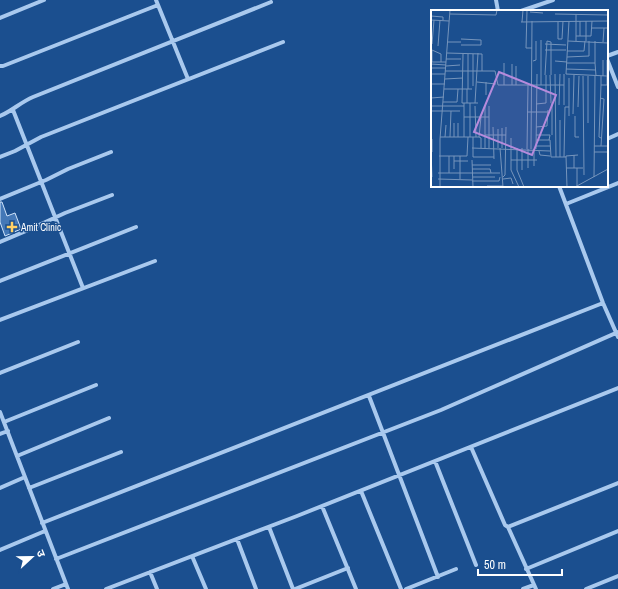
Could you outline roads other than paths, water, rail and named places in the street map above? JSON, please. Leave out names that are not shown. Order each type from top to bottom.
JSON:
[{"type":"street","points":[[0,18],[44,0]]},
{"type":"street","points":[[156,0],[188,79]]},
{"type":"street","points":[[496,0],[498,10]]},
{"type":"street","points":[[524,10],[553,0]]},
{"type":"street","points":[[0,116],[13,110],[26,100],[33,97],[271,2]]},
{"type":"street","points":[[0,66],[158,5]]},
{"type":"street","points":[[0,157],[41,137],[283,42]]},
{"type":"street","points":[[608,57],[618,52]]},
{"type":"street","points":[[608,61],[618,87]]},
{"type":"street","points":[[13,110],[83,288]]},
{"type":"street","points":[[608,139],[618,134]]},
{"type":"street","points":[[0,199],[111,152]]},
{"type":"street","points":[[566,204],[618,183]]},
{"type":"street","points":[[56,559],[441,410],[617,334],[603,303],[559,187]]},
{"type":"street","points":[[0,242],[112,195]]},
{"type":"street","points":[[0,282],[136,227]]},
{"type":"street","points":[[0,320],[155,260]]},
{"type":"street","points":[[42,524],[603,303]]},
{"type":"street","points":[[0,373],[78,342]]},
{"type":"street","points":[[4,422],[96,385]]},
{"type":"street","points":[[106,589],[361,491],[618,388]]},
{"type":"street","points":[[369,396],[438,576]]},
{"type":"street","points":[[0,412],[68,589]]},
{"type":"street","points":[[17,456],[110,418]]},
{"type":"street","points":[[0,434],[8,431]]},
{"type":"street","points":[[471,447],[505,525],[508,527],[535,587],[523,589]]},
{"type":"street","points":[[29,488],[121,452]]},
{"type":"street","points":[[435,461],[476,564]]},
{"type":"street","points":[[0,488],[25,477]]},
{"type":"street","points":[[508,527],[618,483]]},
{"type":"street","points":[[361,491],[401,589]]},
{"type":"street","points":[[322,506],[356,589]]},
{"type":"street","points":[[269,527],[294,589],[348,568]]},
{"type":"street","points":[[0,550],[45,531]]},
{"type":"street","points":[[526,569],[618,531]]},
{"type":"street","points":[[238,539],[256,589]]},
{"type":"street","points":[[192,556],[206,589]]},
{"type":"street","points":[[406,589],[456,569]]},
{"type":"street","points":[[150,572],[157,589]]},
{"type":"street","points":[[586,589],[618,576]]},
{"type":"street","points":[[53,589],[66,584]]},
{"type":"place","name":"Amit Clinic","points":[[12,227]]}]
